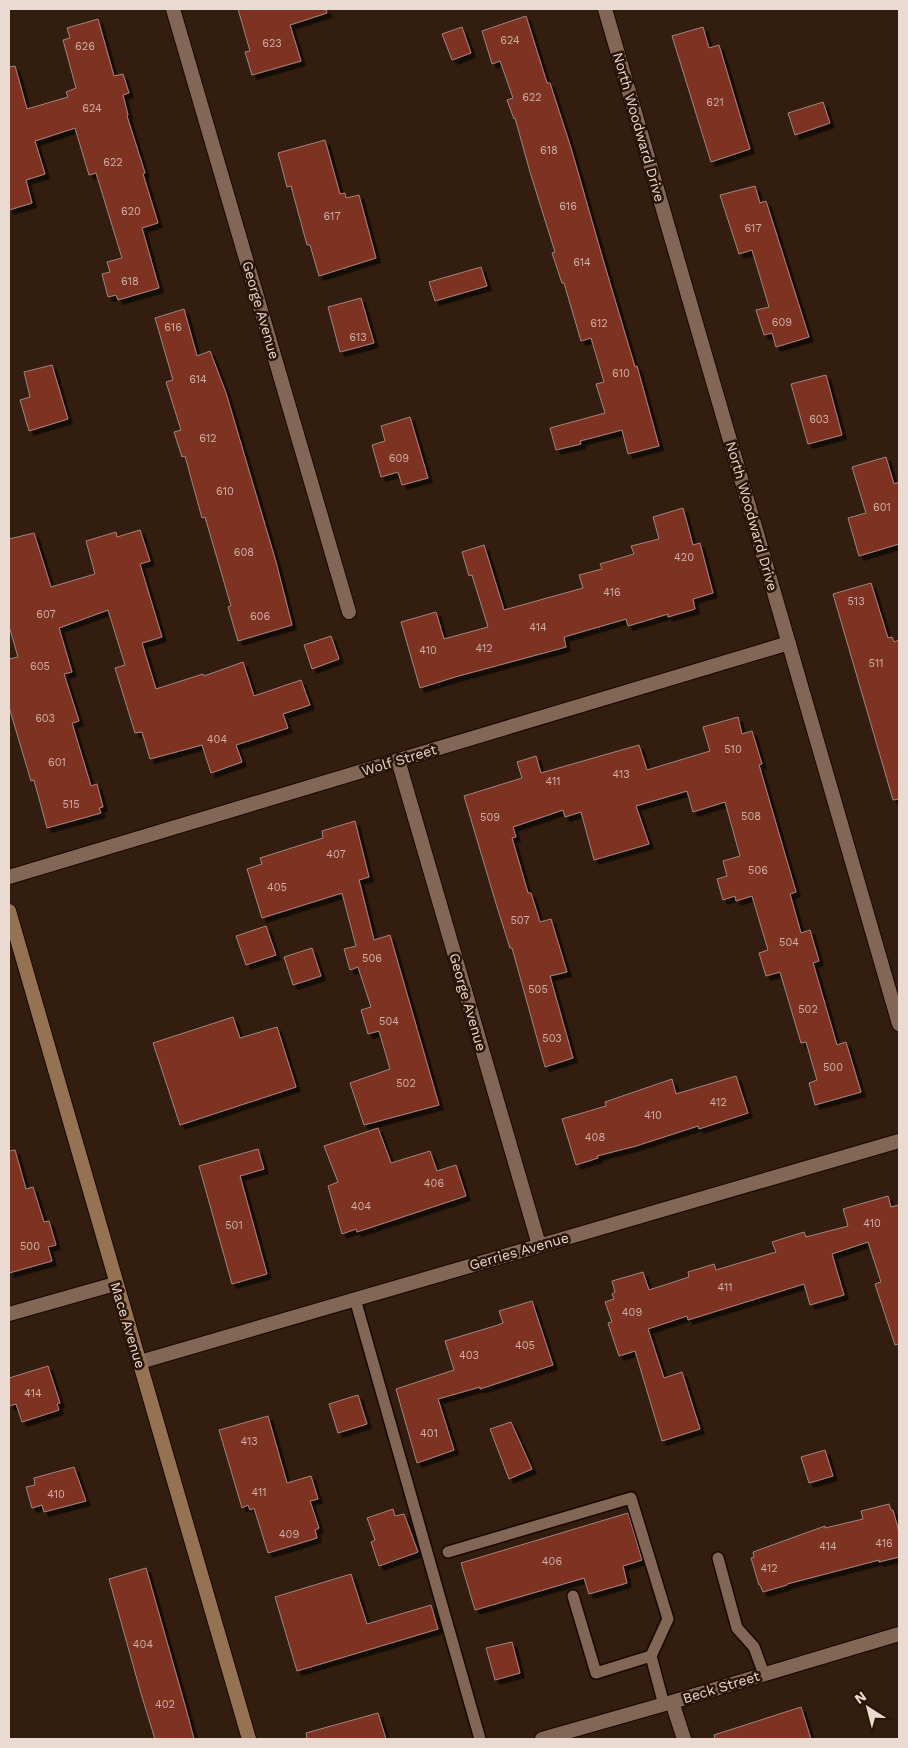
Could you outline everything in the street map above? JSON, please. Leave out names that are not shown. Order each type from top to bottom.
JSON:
[{"type":"main road","name":"Mace Avenue","points":[[9,911],[115,1284],[140,1362],[249,1739]]},
{"type":"street","name":"George Avenue","points":[[173,9],[349,612]]},
{"type":"street","name":"North Woodward Drive","points":[[605,9],[899,1024]]},
{"type":"street","name":"Wolf Street","points":[[9,877],[789,643]]},
{"type":"street","name":"George Avenue","points":[[398,760],[539,1245]]},
{"type":"street","name":"Gerries Avenue","points":[[140,1362],[899,1141]]},
{"type":"street","points":[[9,1314],[115,1284]]},
{"type":"street","name":"Beck Street","points":[[542,1739],[668,1704],[899,1634]]},
{"type":"street","points":[[668,1704],[684,1739]]},
{"type":"lane","points":[[355,1300],[480,1739]]},
{"type":"lane","points":[[448,1552],[631,1498],[668,1619],[651,1656],[668,1704]]},
{"type":"lane","points":[[718,1558],[737,1628],[754,1647],[764,1674]]},
{"type":"lane","points":[[573,1596],[596,1673],[651,1656]]},
{"type":"building","points":[[238,9],[326,9],[327,13],[290,25],[301,61],[252,75],[245,52],[250,51]]},
{"type":"building","points":[[526,16],[547,83],[550,83],[571,148],[635,367],[637,366],[659,446],[628,454],[622,430],[580,441],[581,444],[556,450],[550,428],[605,413],[596,384],[604,382],[591,338],[581,341],[564,283],[562,283],[552,253],[555,252],[515,118],[507,100],[513,98],[500,61],[492,64],[482,31]]},
{"type":"building","points":[[98,19],[114,76],[123,74],[129,93],[123,95],[127,116],[158,223],[142,228],[159,288],[118,300],[116,295],[108,297],[102,274],[110,272],[107,262],[122,258],[96,173],[89,175],[75,128],[35,141],[45,174],[26,180],[32,203],[9,210],[9,67],[15,66],[27,109],[68,97],[66,92],[76,88],[63,40],[70,38],[67,28]]},
{"type":"building","points":[[462,27],[471,53],[452,60],[442,34]]},
{"type":"building","points":[[703,27],[709,48],[719,45],[750,149],[711,162],[672,36]]},
{"type":"building","points":[[823,102],[830,123],[795,135],[788,113]]},
{"type":"building","points":[[325,140],[340,194],[345,193],[346,198],[359,195],[376,258],[319,276],[310,245],[307,245],[291,186],[287,187],[278,153]]},
{"type":"building","points":[[755,186],[760,203],[766,201],[809,337],[776,347],[772,333],[764,335],[756,310],[769,307],[752,250],[739,254],[720,195]]},
{"type":"building","points":[[481,267],[487,286],[435,301],[429,282]]},
{"type":"building","points":[[361,298],[374,343],[340,352],[328,307]]},
{"type":"building","points":[[184,309],[197,356],[210,351],[226,393],[276,562],[292,625],[238,641],[228,607],[231,606],[205,517],[202,518],[185,456],[182,457],[174,432],[181,430],[166,382],[173,380],[155,318]]},
{"type":"building","points":[[52,365],[68,419],[29,431],[20,400],[30,397],[24,372]]},
{"type":"building","points":[[826,375],[842,435],[808,444],[791,384]]},
{"type":"building","points":[[410,417],[428,478],[402,485],[398,472],[381,477],[372,445],[385,441],[381,426]]},
{"type":"building","points":[[886,457],[894,484],[899,482],[899,544],[859,556],[848,518],[866,513],[852,467]]},
{"type":"building","points":[[683,508],[693,545],[700,543],[713,593],[693,599],[695,609],[668,617],[668,614],[628,626],[626,619],[564,637],[566,647],[420,688],[401,622],[436,612],[444,639],[488,627],[472,575],[469,576],[462,552],[484,545],[504,610],[583,588],[579,575],[602,569],[600,564],[634,554],[631,546],[659,539],[653,517]]},
{"type":"building","points":[[140,530],[150,561],[140,564],[162,637],[142,643],[156,689],[203,674],[204,676],[243,662],[254,696],[301,680],[310,705],[283,714],[288,728],[236,745],[242,762],[211,773],[202,745],[150,759],[142,732],[135,733],[115,668],[125,665],[108,610],[59,628],[72,672],[64,674],[79,721],[72,723],[91,786],[97,784],[103,807],[99,808],[101,813],[47,828],[34,780],[31,781],[9,707],[9,659],[18,657],[9,626],[9,539],[34,533],[51,587],[95,574],[86,541],[116,532],[117,537]]},
{"type":"building","points":[[871,583],[888,638],[892,637],[894,642],[899,640],[899,799],[893,800],[833,594]]},
{"type":"building","points":[[331,636],[339,659],[312,669],[304,645]]},
{"type":"building","points":[[738,717],[742,734],[752,731],[762,764],[759,765],[796,892],[790,894],[801,933],[810,930],[819,961],[813,963],[837,1045],[846,1042],[861,1092],[815,1105],[809,1083],[817,1080],[806,1042],[801,1043],[780,972],[766,976],[759,953],[768,950],[752,896],[736,901],[735,896],[723,900],[717,879],[727,876],[723,861],[740,856],[725,802],[693,812],[687,791],[636,806],[649,844],[594,860],[581,812],[565,817],[563,810],[513,827],[516,837],[512,838],[528,893],[531,893],[540,922],[551,919],[567,972],[550,976],[573,1058],[545,1067],[512,948],[510,948],[497,907],[464,796],[522,778],[517,762],[536,756],[541,773],[639,745],[647,770],[710,751],[703,727]]},
{"type":"building","points":[[355,821],[369,877],[359,880],[374,940],[390,935],[439,1105],[364,1125],[350,1083],[390,1069],[379,1031],[368,1034],[361,1010],[371,1007],[358,967],[350,970],[344,949],[356,946],[342,893],[262,918],[247,869],[262,864],[260,858],[323,838],[322,831]]},
{"type":"building","points":[[266,926],[276,955],[246,965],[236,936]]},
{"type":"building","points":[[312,948],[321,976],[293,985],[284,957]]},
{"type":"building","points":[[233,1017],[240,1038],[277,1027],[296,1087],[180,1125],[153,1043]]},
{"type":"building","points":[[736,1076],[748,1113],[699,1129],[698,1126],[636,1146],[597,1156],[598,1158],[576,1165],[562,1119],[606,1106],[605,1102],[672,1079],[676,1094]]},
{"type":"building","points":[[378,1128],[391,1163],[430,1151],[437,1171],[456,1165],[466,1196],[357,1232],[356,1229],[342,1234],[328,1186],[338,1182],[324,1146]]},
{"type":"building","points":[[258,1149],[264,1169],[240,1176],[267,1274],[232,1284],[199,1166]]},
{"type":"building","points":[[15,1150],[26,1189],[33,1187],[44,1222],[49,1221],[56,1245],[48,1247],[52,1261],[9,1273],[9,1151]]},
{"type":"building","points":[[888,1196],[891,1207],[899,1205],[899,1344],[895,1345],[875,1284],[881,1282],[868,1242],[832,1254],[844,1295],[810,1305],[804,1284],[688,1320],[687,1316],[648,1329],[664,1378],[682,1372],[700,1429],[662,1441],[635,1351],[619,1356],[608,1323],[612,1322],[605,1302],[614,1299],[612,1294],[615,1292],[612,1281],[643,1272],[649,1290],[689,1277],[688,1272],[714,1264],[716,1270],[776,1252],[772,1242],[804,1232],[806,1237],[848,1226],[843,1209]]},
{"type":"building","points":[[532,1301],[553,1365],[480,1389],[480,1387],[438,1399],[454,1450],[417,1463],[396,1389],[454,1370],[445,1341],[503,1323],[499,1311]]},
{"type":"building","points":[[48,1366],[60,1403],[57,1404],[59,1410],[22,1422],[16,1404],[9,1406],[9,1378]]},
{"type":"building","points":[[358,1395],[367,1424],[338,1433],[329,1404]]},
{"type":"building","points":[[268,1416],[287,1483],[311,1476],[318,1499],[310,1501],[319,1528],[315,1530],[317,1538],[268,1553],[254,1508],[250,1510],[248,1505],[242,1508],[219,1430]]},
{"type":"building","points":[[511,1422],[532,1469],[509,1479],[490,1429]]},
{"type":"building","points":[[825,1450],[833,1476],[809,1483],[801,1457]]},
{"type":"building","points":[[74,1467],[86,1501],[44,1512],[42,1505],[32,1508],[26,1487],[35,1485],[34,1478]]},
{"type":"building","points":[[889,1504],[891,1510],[893,1510],[899,1532],[899,1557],[879,1562],[879,1560],[763,1592],[751,1558],[754,1557],[753,1552],[825,1526],[825,1528],[863,1519],[861,1511]]},
{"type":"building","points":[[393,1509],[395,1516],[404,1514],[418,1552],[379,1566],[371,1542],[375,1540],[367,1518]]},
{"type":"building","points":[[628,1513],[642,1560],[623,1566],[627,1583],[589,1594],[584,1578],[475,1610],[461,1563]]},
{"type":"building","points":[[146,1568],[194,1739],[155,1739],[142,1697],[109,1579]]},
{"type":"building","points":[[351,1574],[367,1624],[431,1605],[438,1629],[297,1671],[275,1597]]},
{"type":"building","points":[[512,1642],[520,1673],[495,1680],[486,1648]]},
{"type":"building","points":[[801,1707],[811,1739],[715,1739],[714,1735]]},
{"type":"building","points":[[378,1713],[386,1739],[307,1739],[306,1733]]}]
